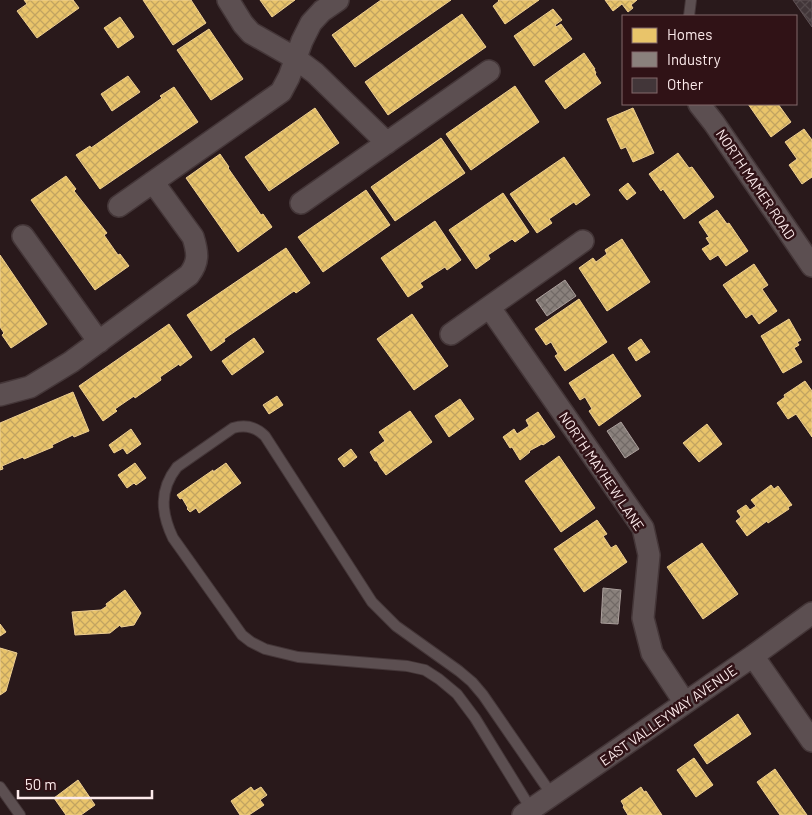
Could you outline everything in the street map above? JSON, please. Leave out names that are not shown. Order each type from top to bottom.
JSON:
[{"type":"street","points":[[228,0],[251,33],[295,58],[314,73],[387,143]]},
{"type":"street","points":[[118,206],[281,92],[289,77],[302,41],[312,23],[322,11],[338,0]]},
{"type":"street","points":[[301,203],[489,71]]},
{"type":"street","name":"NORTH MAMER ROAD","points":[[700,105],[812,266]]},
{"type":"street","points":[[0,395],[30,387],[71,362],[189,275],[194,269],[197,260],[193,237],[153,182]]},
{"type":"street","points":[[23,236],[99,342]]},
{"type":"street","points":[[451,334],[583,241]]},
{"type":"street","name":"NORTH MAYHEW LANE","points":[[490,308],[644,528],[649,555],[643,618],[652,652],[685,704]]},
{"type":"street","name":"EAST VALLEYWAY AVENUE","points":[[527,812],[685,704],[812,613]]},
{"type":"street","points":[[753,656],[812,741]]},
{"type":"lane","points":[[689,15],[691,0]]},
{"type":"lane","points":[[527,812],[475,718],[457,694],[439,678],[425,670],[407,666],[298,656],[265,649],[242,635],[168,527],[164,514],[164,494],[171,475],[177,467],[233,428],[248,426],[258,429],[265,436],[372,602],[396,626],[459,670],[472,682],[552,795]]},
{"type":"lane","points":[[0,787],[20,815]]},
{"type":"building: Homes","points":[[24,0],[73,0],[79,8],[37,38],[17,11],[27,4]]},
{"type":"building: Homes","points":[[143,0],[191,0],[206,23],[173,45]]},
{"type":"building: Homes","points":[[260,0],[295,0],[272,17]]},
{"type":"building: Homes","points":[[381,0],[451,0],[355,67],[332,35]]},
{"type":"building: Homes","points":[[498,0],[539,0],[505,24],[493,6]]},
{"type":"building: Homes","points":[[605,0],[637,0],[631,5],[633,8],[628,12],[622,4],[613,11]]},
{"type":"building: Homes","points":[[553,9],[562,20],[555,25],[556,27],[561,24],[572,39],[534,66],[514,36]]},
{"type":"building: Homes","points":[[462,14],[486,47],[388,115],[365,82]]},
{"type":"building: Homes","points":[[120,17],[134,37],[118,48],[104,28]]},
{"type":"building: Homes","points":[[209,29],[243,79],[211,100],[177,50]]},
{"type":"building: Homes","points":[[584,53],[595,69],[595,74],[601,83],[565,109],[545,81]]},
{"type":"building: Homes","points":[[128,76],[140,92],[112,111],[101,94]]},
{"type":"building: Homes","points":[[515,86],[539,122],[471,170],[446,134]]},
{"type":"building: Homes","points":[[174,87],[198,122],[100,189],[76,155],[90,146],[91,148],[162,98],[160,96]]},
{"type":"building: Homes","points":[[749,105],[779,105],[791,122],[771,137]]},
{"type":"building: Homes","points":[[315,108],[339,143],[269,191],[245,157]]},
{"type":"building: Homes","points":[[633,108],[654,153],[633,162],[626,147],[621,149],[607,119]]},
{"type":"building: Homes","points":[[804,129],[812,140],[812,177],[802,184],[789,165],[797,159],[785,142]]},
{"type":"building: Homes","points":[[441,138],[465,173],[395,221],[371,187]]},
{"type":"building: Homes","points":[[678,153],[689,168],[692,167],[714,197],[684,219],[663,189],[661,191],[649,174]]},
{"type":"building: Homes","points":[[220,154],[261,215],[263,214],[272,227],[238,252],[186,178]]},
{"type":"building: Homes","points":[[564,157],[590,195],[576,205],[574,202],[549,219],[552,223],[537,233],[510,194]]},
{"type":"building: Homes","points":[[66,176],[76,189],[74,191],[107,233],[104,235],[118,255],[120,254],[129,266],[95,290],[31,200]]},
{"type":"building: Homes","points":[[628,183],[636,193],[627,200],[619,190]]},
{"type":"building: Homes","points":[[366,190],[390,225],[323,272],[298,237]]},
{"type":"building: Homes","points":[[503,193],[529,232],[515,242],[512,239],[488,255],[490,259],[476,269],[449,230]]},
{"type":"building: Homes","points":[[717,210],[727,224],[729,223],[748,251],[726,266],[718,255],[710,260],[702,249],[710,244],[706,238],[709,237],[699,222]]},
{"type":"building: Homes","points":[[435,221],[461,260],[447,270],[445,267],[420,283],[423,287],[408,297],[381,258]]},
{"type":"building: Homes","points":[[622,239],[650,282],[607,311],[579,268],[593,258],[596,262],[607,254],[605,250]]},
{"type":"building: Homes","points":[[286,248],[310,283],[296,293],[294,291],[224,339],[225,341],[211,351],[187,315]]},
{"type":"building: Homes","points":[[0,255],[47,324],[11,348],[2,335],[4,333],[0,327]]},
{"type":"building: Homes","points":[[754,264],[768,285],[762,289],[777,311],[759,324],[752,314],[746,318],[723,285]]},
{"type":"building: Homes","points":[[579,299],[607,342],[565,371],[555,356],[558,354],[551,342],[546,345],[535,329]]},
{"type":"building: Homes","points":[[412,314],[448,366],[414,390],[377,339]]},
{"type":"building: Homes","points":[[789,319],[801,340],[797,342],[799,345],[794,348],[802,362],[783,373],[761,336]]},
{"type":"building: Homes","points":[[169,324],[192,357],[160,377],[161,380],[135,398],[134,396],[115,409],[117,411],[103,421],[79,386]]},
{"type":"building: Homes","points":[[254,338],[264,352],[232,375],[222,361]]},
{"type":"building: Homes","points":[[641,339],[650,352],[636,361],[628,348]]},
{"type":"building: Homes","points":[[613,354],[641,396],[599,426],[589,411],[592,409],[585,397],[580,400],[569,383]]},
{"type":"building: Homes","points":[[805,381],[812,391],[812,437],[796,414],[788,419],[777,403],[785,397],[784,395]]},
{"type":"building: Homes","points":[[73,392],[89,431],[74,437],[73,435],[52,445],[53,447],[2,466],[3,469],[0,470],[0,423]]},
{"type":"building: Homes","points":[[277,396],[283,405],[269,414],[263,405]]},
{"type":"building: Homes","points":[[460,399],[474,419],[449,437],[435,416]]},
{"type":"building: Homes","points":[[410,411],[432,442],[386,475],[370,452],[385,441],[379,432]]},
{"type":"building: Homes","points":[[538,412],[555,437],[529,451],[520,460],[503,437],[514,429],[517,434],[529,426],[526,420]]},
{"type":"building: Homes","points":[[707,424],[722,444],[699,462],[683,443]]},
{"type":"building: Homes","points":[[131,429],[141,444],[127,454],[123,448],[114,453],[109,445]]},
{"type":"building: Homes","points":[[351,449],[357,457],[344,467],[338,459]]},
{"type":"building: Homes","points":[[559,456],[595,508],[561,532],[525,481]]},
{"type":"building: Homes","points":[[135,463],[146,478],[136,485],[134,483],[127,488],[118,475]]},
{"type":"building: Homes","points":[[226,463],[241,483],[199,513],[196,508],[190,512],[182,498],[180,499],[177,495]]},
{"type":"building: Homes","points":[[771,485],[774,489],[778,486],[792,505],[788,507],[789,509],[768,523],[767,521],[747,536],[736,521],[741,517],[737,511],[746,505],[750,510],[756,506],[751,500]]},
{"type":"building: Homes","points":[[597,520],[607,534],[603,536],[611,548],[616,545],[627,562],[584,592],[554,549]]},
{"type":"building: Homes","points":[[702,543],[738,594],[703,619],[667,567]]},
{"type":"building: Homes","points":[[125,590],[141,613],[134,625],[121,627],[120,625],[110,633],[75,635],[72,612],[101,610]]},
{"type":"building: Homes","points":[[0,624],[6,632],[0,636]]},
{"type":"building: Homes","points":[[0,648],[17,653],[6,691],[0,695]]},
{"type":"building: Homes","points":[[738,714],[751,734],[707,764],[694,745]]},
{"type":"building: Homes","points":[[694,758],[713,785],[696,797],[677,770]]},
{"type":"building: Homes","points":[[775,769],[807,815],[780,815],[757,782]]},
{"type":"building: Homes","points":[[78,780],[95,805],[81,815],[66,815],[54,798]]},
{"type":"building: Homes","points":[[251,787],[254,791],[261,787],[267,795],[260,800],[264,805],[249,815],[240,815],[231,801]]},
{"type":"building: Homes","points":[[641,787],[644,792],[646,791],[662,815],[628,815],[621,801]]},
{"type":"building: Industry","points":[[565,280],[576,296],[547,316],[536,300]]},
{"type":"building: Industry","points":[[621,422],[639,449],[625,458],[607,431]]},
{"type":"building: Industry","points":[[603,588],[621,590],[618,624],[601,623]]},
{"type":"building: Other","points":[[793,0],[812,0],[812,27]]}]
